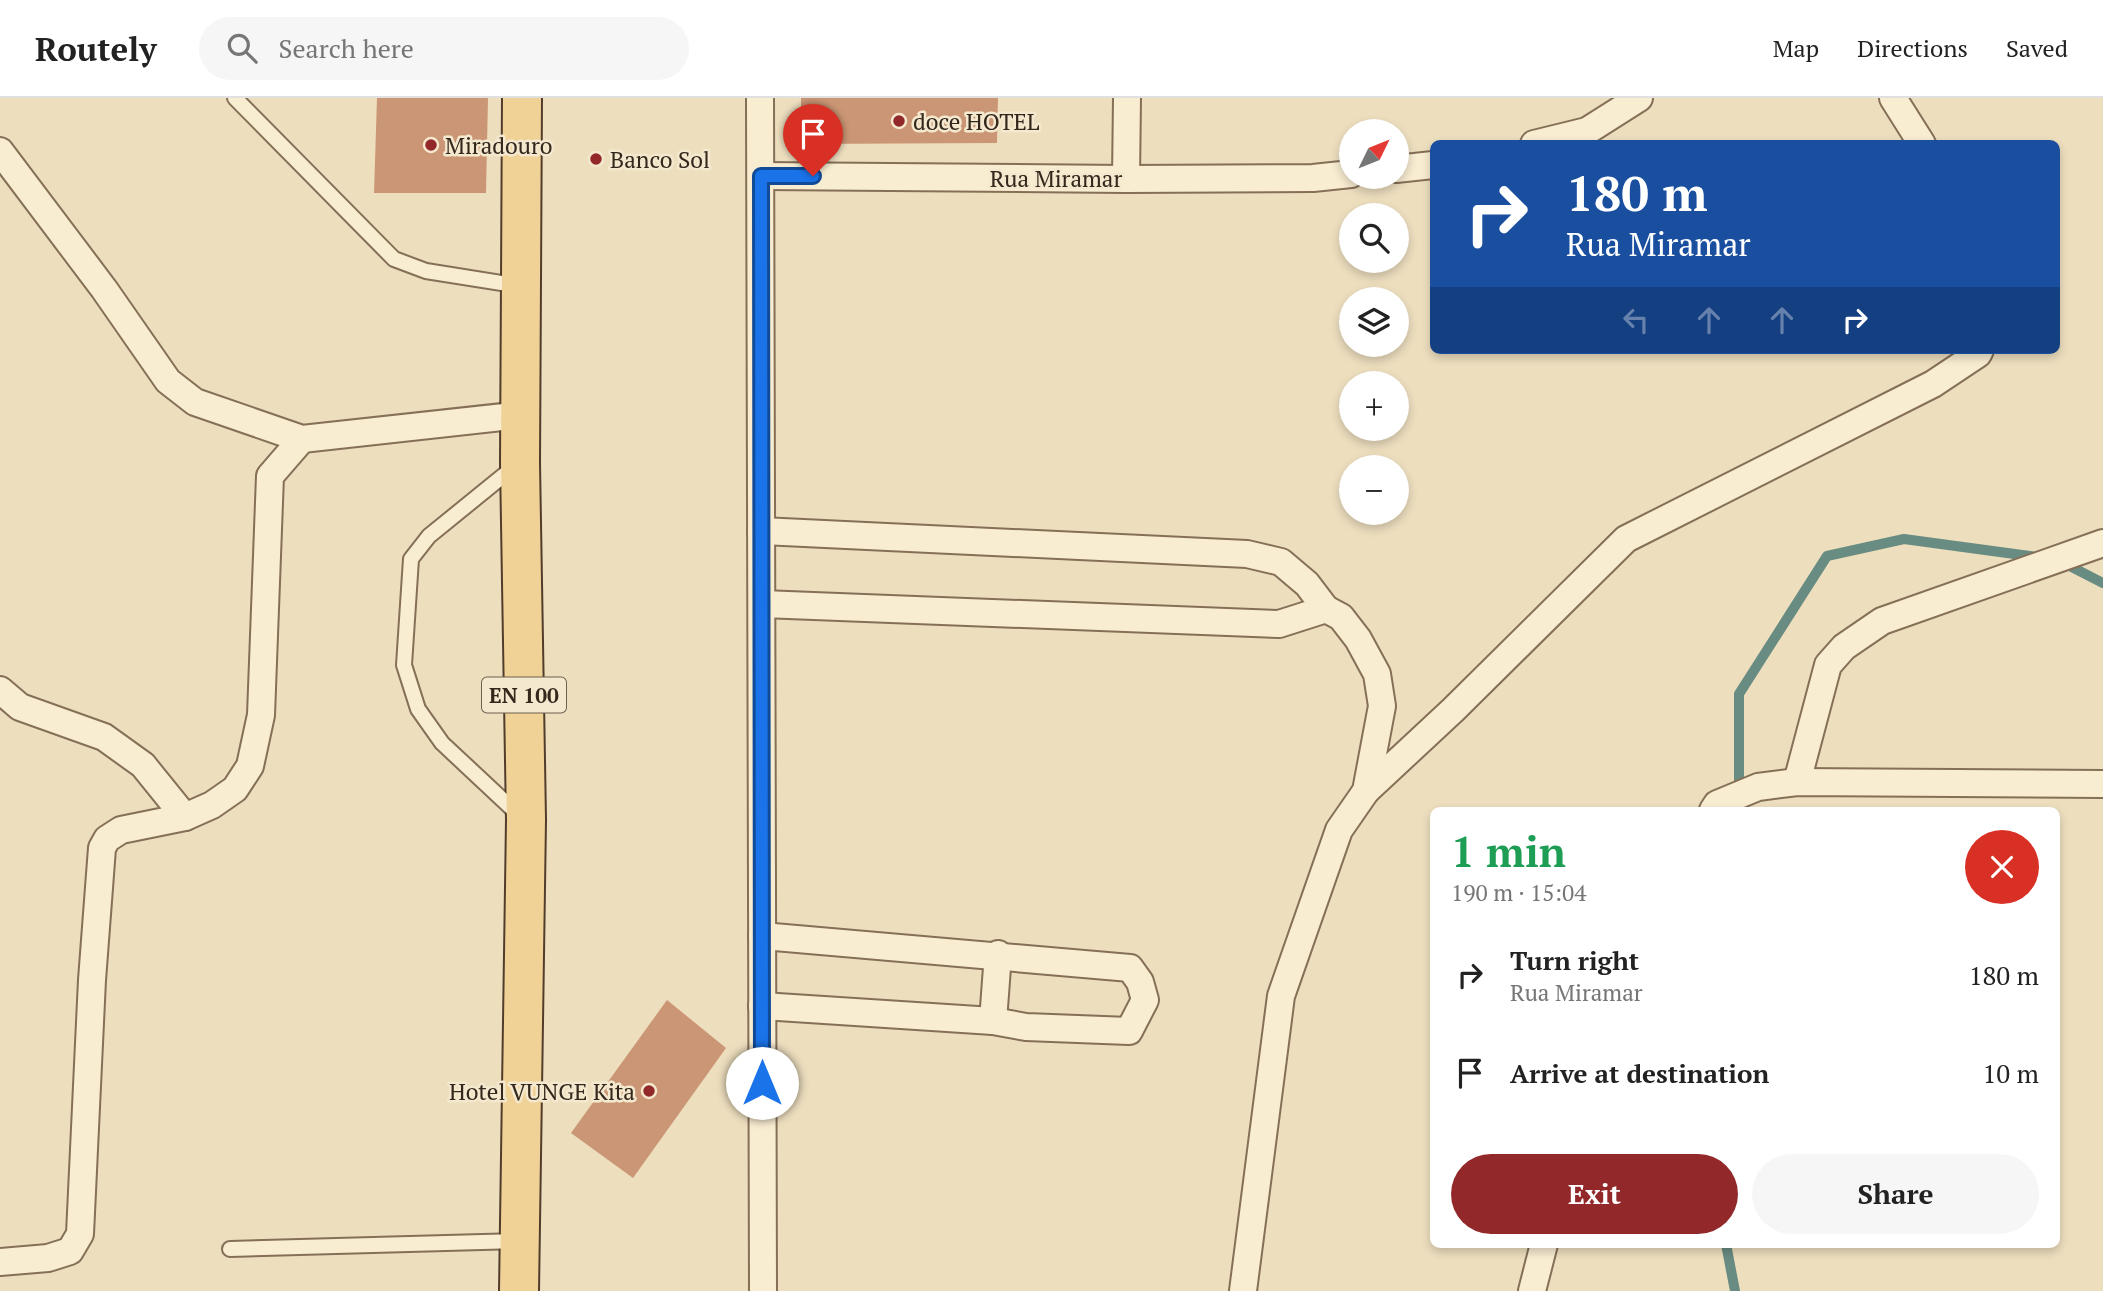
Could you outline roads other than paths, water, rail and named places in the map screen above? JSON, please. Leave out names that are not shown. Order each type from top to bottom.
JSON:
[{"type":"main road","name":"EN 100","points":[[519,1291],[526,820],[520,463],[523,98]]},
{"type":"street","points":[[760,98],[763,1291]]},
{"type":"street","points":[[1126,179],[1128,98]]},
{"type":"street","points":[[1550,140],[1587,131],[1639,98]]},
{"type":"street","points":[[1893,98],[1919,140]]},
{"type":"street","points":[[0,151],[104,289],[168,381],[195,402],[302,439],[521,415]]},
{"type":"street","points":[[1409,168],[1430,165]]},
{"type":"street","name":"Rua Miramar","points":[[761,176],[1126,179],[1313,178],[1339,175]]},
{"type":"street","points":[[1243,1291],[1281,996],[1339,830],[1366,791],[1453,710],[1626,539],[1933,384],[1978,354]]},
{"type":"street","points":[[0,1262],[48,1258],[70,1251],[80,1234],[92,980],[102,848],[107,839],[121,830],[185,817],[212,805],[235,789],[250,765],[261,715],[271,476],[302,439]]},
{"type":"street","points":[[761,531],[1247,554],[1281,562],[1307,584],[1326,609],[1341,617],[1358,639],[1377,674],[1382,706],[1366,791]]},
{"type":"street","points":[[1797,782],[1828,665],[1844,647],[1882,621],[2103,543]]},
{"type":"street","points":[[762,604],[1279,624],[1326,609]]},
{"type":"street","points":[[0,690],[20,707],[104,737],[143,765],[185,817]]},
{"type":"street","points":[[1715,807],[1758,787],[1797,782],[2103,784]]},
{"type":"street","points":[[762,936],[998,954],[1130,968],[1140,982],[1145,1000],[1129,1031],[1026,1027],[993,1021],[762,1006]]},
{"type":"street","points":[[993,1021],[998,954]]},
{"type":"street","points":[[1532,1291],[1543,1248]]},
{"type":"lane","points":[[235,98],[394,259],[426,271],[521,286]]},
{"type":"lane","points":[[520,463],[429,536],[411,559],[404,666],[418,709],[442,743],[526,820]]},
{"type":"lane","points":[[230,1249],[519,1241]]},
{"type":"waterway","points":[[1739,807],[1739,694],[1827,556],[1904,539],[2037,557]]},
{"type":"waterway","points":[[2062,562],[2103,583]]},
{"type":"waterway","points":[[1727,1248],[1735,1291]]},
{"type":"place","name":"doce HOTEL","points":[[899,121]]},
{"type":"place","name":"Miradouro","points":[[431,145]]},
{"type":"place","name":"Banco Sol","points":[[596,159]]},
{"type":"place","name":"Hotel VUNGE Kita","points":[[649,1091]]}]
